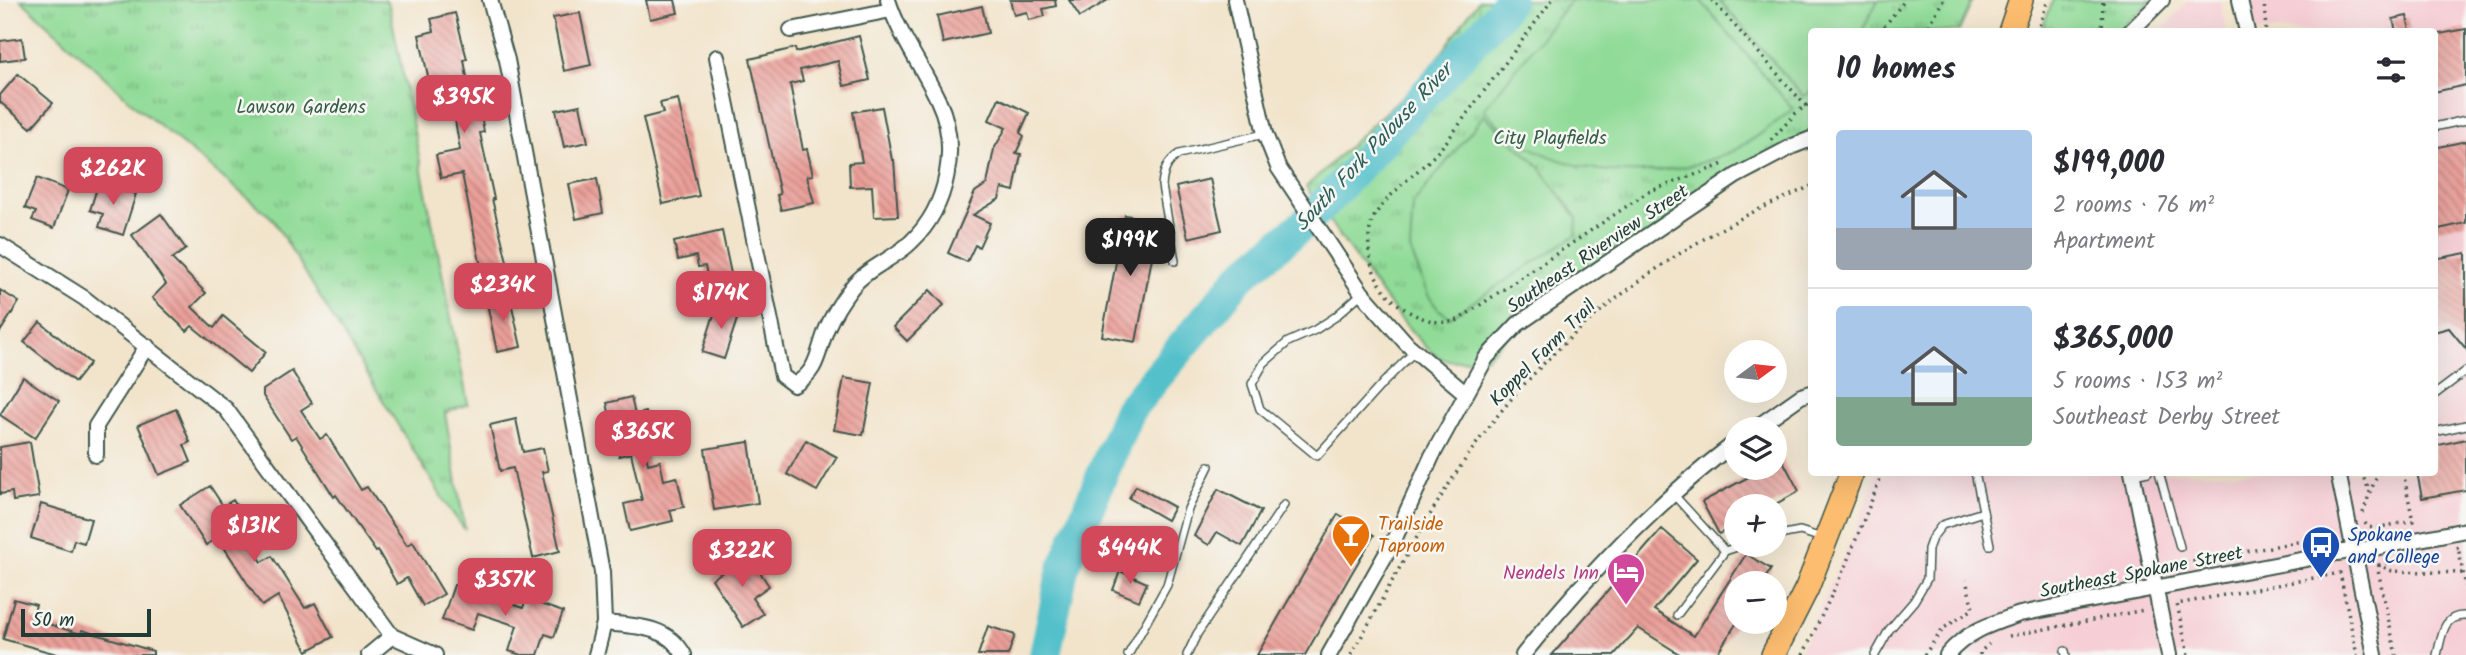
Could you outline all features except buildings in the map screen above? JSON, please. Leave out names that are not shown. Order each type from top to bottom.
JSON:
[{"type":"main road","points":[[2011,28],[2021,0]]},
{"type":"main road","points":[[1773,655],[1807,588],[1850,476]]},
{"type":"street","points":[[490,0],[507,60],[602,572],[604,623],[596,655]]},
{"type":"street","points":[[1235,0],[1265,134],[1278,167],[1362,293],[1415,351],[1465,393]]},
{"type":"street","points":[[2134,28],[2162,0]]},
{"type":"street","points":[[2240,0],[2246,28]]},
{"type":"street","points":[[717,57],[782,376],[794,385],[807,378],[816,363],[826,330],[838,305],[855,283],[911,242],[927,222],[942,196],[949,167],[948,135],[940,103],[890,5],[791,30]]},
{"type":"street","name":"Southeast Riverview Street","points":[[1329,655],[1394,540],[1427,465],[1486,358],[1518,324],[1737,176],[1808,140]]},
{"type":"street","points":[[0,245],[84,298],[226,409],[392,636],[435,655]]},
{"type":"street","points":[[96,455],[96,426],[147,346]]},
{"type":"street","points":[[1771,417],[1808,394]]},
{"type":"street","points":[[1523,655],[1604,558],[1673,494],[1724,452]]},
{"type":"street","points":[[2132,476],[2169,655]]},
{"type":"street","points":[[2339,476],[2375,655]]},
{"type":"street","name":"Southeast Spokane Street","points":[[1947,655],[1960,648],[1976,629],[2020,614],[2466,530]]},
{"type":"street","points":[[604,623],[647,628],[666,634],[684,655]]},
{"type":"street","points":[[369,655],[392,636]]},
{"type":"lane","points":[[2438,127],[2466,120]]},
{"type":"lane","points":[[1175,261],[1162,186],[1163,175],[1171,159],[1179,154],[1265,134]]},
{"type":"lane","points":[[1362,293],[1335,317],[1288,342],[1264,363],[1252,384],[1260,409],[1317,456],[1415,351]]},
{"type":"lane","points":[[2438,392],[2466,371]]},
{"type":"lane","points":[[2438,431],[2466,425]]},
{"type":"lane","points":[[1128,655],[1167,586],[1188,509],[1209,466]]},
{"type":"lane","points":[[1976,476],[1990,545]]},
{"type":"lane","points":[[2160,476],[2180,547]]},
{"type":"lane","points":[[1673,494],[1724,550]]},
{"type":"lane","points":[[1187,655],[1197,634],[1284,505]]},
{"type":"lane","points":[[1875,655],[1889,630],[1914,601],[1927,579],[1928,549],[1932,538],[1942,525],[1983,512]]},
{"type":"lane","points":[[1787,534],[1800,531],[1826,540]]},
{"type":"lane","points":[[1677,615],[1724,552]]},
{"type":"lane","points":[[2437,655],[2445,624],[2454,617],[2466,616]]},
{"type":"path","points":[[1552,0],[1437,154],[1394,192],[1372,222],[1368,253],[1374,274],[1389,296],[1404,309],[1429,321],[1449,323],[1458,320],[1648,192],[1735,160]]},
{"type":"path","points":[[1712,0],[1806,106],[1766,144]]},
{"type":"path","points":[[1883,28],[1905,0]]},
{"type":"path","points":[[1928,28],[1943,0]]},
{"type":"path","points":[[2038,28],[2048,0]]},
{"type":"path","points":[[2102,28],[2103,0]]},
{"type":"path","points":[[2264,0],[2266,28]]},
{"type":"path","name":"Koppel Farm Trail","points":[[1351,655],[1437,505],[1483,434],[1515,394],[1573,335],[1615,299],[1665,264],[1736,221],[1808,187]]},
{"type":"path","points":[[1803,655],[1844,569],[1881,476]]},
{"type":"path","points":[[2363,476],[2370,492]]},
{"type":"path","points":[[2377,476],[2362,518],[2368,527],[2413,521],[2404,476]]},
{"type":"path","points":[[2152,570],[2318,538],[2332,532]]},
{"type":"path","points":[[2445,550],[2458,547],[2466,587]]},
{"type":"path","points":[[2379,565],[2406,559]]},
{"type":"path","points":[[2379,565],[2392,571],[2463,573]]},
{"type":"path","points":[[2379,565],[2396,655]]},
{"type":"path","points":[[2188,655],[2177,604],[2340,573],[2357,655]]},
{"type":"path","points":[[1923,655],[1944,628],[1973,609],[1966,580]]},
{"type":"path","points":[[2006,637],[2144,610]]},
{"type":"path","points":[[1980,655],[1989,643],[1997,640]]},
{"type":"shaded area","points":[[2189,0],[2219,0],[2225,28],[2165,28]]},
{"type":"shaded area","points":[[2248,0],[2466,0],[2466,655],[1798,655],[1856,529],[1876,476],[2438,476],[2438,28],[2254,28]]},
{"type":"green space","name":"Lawson Gardens","points":[[21,0],[385,0],[389,5],[468,404],[445,413],[465,530],[446,504],[272,218],[138,108]]},
{"type":"green space","name":"City Playfields","points":[[1479,0],[1973,0],[1960,28],[1808,28],[1808,140],[1793,146],[1518,324],[1486,358],[1453,361],[1443,359],[1430,351],[1393,309],[1306,187],[1428,72]]},
{"type":"green space","points":[[1571,0],[1700,0],[1793,109],[1731,152],[1668,170],[1613,171],[1586,167],[1535,149],[1507,133],[1484,109]]},
{"type":"green space","points":[[1719,0],[1878,0],[1864,28],[1808,28],[1808,94],[1804,97]]},
{"type":"green space","points":[[2053,0],[2152,0],[2122,28],[2042,28]]},
{"type":"green space","points":[[1484,115],[1539,166],[1577,218],[1576,235],[1450,317],[1438,309],[1428,295],[1410,249],[1413,204]]},
{"type":"waterway","name":"South Fork Palouse River","points":[[1045,655],[1063,569],[1129,410],[1241,276],[1311,218],[1509,0]]},
{"type":"place","name":"Trailside Taproom","points":[[1351,568]]},
{"type":"place","name":"Spokane and College","points":[[2321,579]]},
{"type":"place","name":"Nendels Inn","points":[[1626,606]]}]
